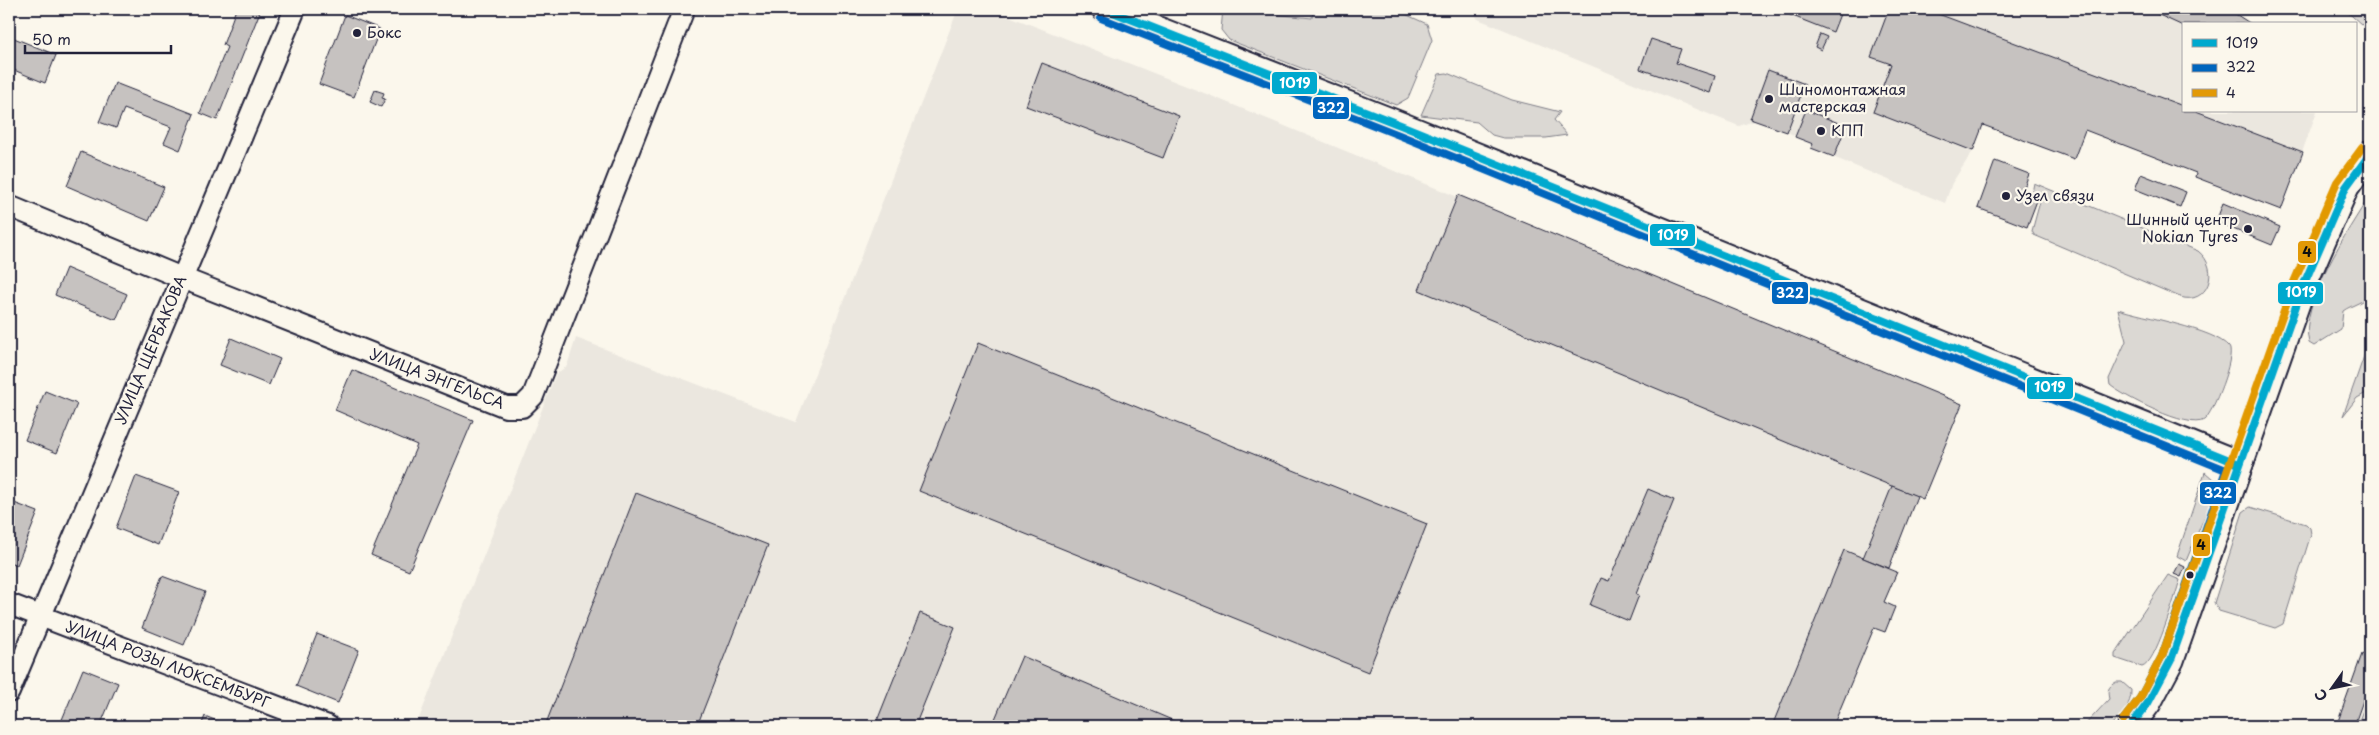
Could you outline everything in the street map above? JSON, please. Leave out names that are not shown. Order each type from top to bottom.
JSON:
[{"type":"main road","points":[[1105,9],[1403,126],[2239,464]]},
{"type":"main road","points":[[2131,726],[2148,703],[2171,660],[2313,259],[2346,187],[2370,154]]},
{"type":"street","name":"УЛИЦА ЩЕРБАКОВА","points":[[9,692],[39,616],[295,9]]},
{"type":"street","name":"УЛИЦА ЭНГЕЛЬСА","points":[[9,206],[182,278],[506,407],[522,408],[533,396],[684,9]]},
{"type":"street","name":"УЛИЦА РОЗЫ ЛЮКСЕМБУРГ","points":[[9,604],[328,726]]},
{"type":"shaded area","points":[[958,9],[991,9],[1209,95],[1962,404],[1923,499],[1917,497],[1889,568],[1897,572],[1884,602],[1895,607],[1885,632],[1874,628],[1833,726],[416,726],[556,374],[567,366],[576,338],[796,422]]},
{"type":"shaded area","points":[[1223,9],[1312,18],[1313,9],[1394,9],[1427,24],[1432,40],[1408,98],[1396,105],[1229,40],[1221,30]]},
{"type":"shaded area","points":[[1471,9],[2228,9],[2248,22],[2182,22],[2182,112],[2317,112],[2281,210],[2195,177],[2196,173],[2085,130],[2074,159],[1983,125],[1973,151],[1952,183],[1945,203],[1811,148],[1813,144],[1787,132],[1754,121],[1739,126],[1478,19]]},
{"type":"shaded area","points":[[2344,9],[2370,9],[2370,32]]},
{"type":"shaded area","points":[[1447,73],[1512,100],[1560,112],[1554,120],[1567,135],[1546,138],[1503,138],[1492,135],[1477,122],[1421,115],[1439,74]]},
{"type":"shaded area","points":[[2034,183],[2198,251],[2209,267],[2210,276],[2204,291],[2198,296],[2190,298],[2180,297],[2034,235],[2032,231],[2041,198],[2032,193]]},
{"type":"shaded area","points":[[2370,195],[2370,293],[2362,301],[2343,311],[2341,329],[2314,346],[2309,343],[2308,327],[2311,308],[2318,288],[2339,246]]},
{"type":"shaded area","points":[[2118,309],[2194,329],[2221,341],[2229,347],[2227,372],[2213,407],[2204,420],[2196,422],[2171,416],[2141,404],[2110,385],[2109,379],[2126,341]]},
{"type":"shaded area","points":[[2370,339],[2370,391],[2357,398],[2343,416]]},
{"type":"shaded area","points":[[2205,472],[2213,479],[2214,494],[2186,561],[2177,556]]},
{"type":"shaded area","points":[[2250,507],[2306,524],[2310,528],[2311,534],[2283,624],[2275,628],[2219,611],[2214,603],[2243,512]]},
{"type":"shaded area","points":[[2168,575],[2180,580],[2159,642],[2153,654],[2142,667],[2115,658],[2115,654]]},
{"type":"shaded area","points":[[2116,682],[2122,682],[2131,690],[2130,701],[2125,710],[2111,726],[2084,726],[2109,699],[2109,689]]},
{"type":"shaded area","points":[[2370,700],[2370,726],[2357,726],[2366,702]]},
{"type":"building","points":[[236,9],[261,9],[217,120],[200,113],[227,47],[223,45]]},
{"type":"building","points":[[1775,9],[1842,9],[1833,32]]},
{"type":"building","points":[[1889,9],[1925,9],[2182,106],[2182,112],[2199,112],[2303,152],[2281,210],[2195,177],[2196,173],[2085,130],[2074,159],[1983,125],[1973,151],[1873,112],[1891,64],[1871,57]]},
{"type":"building","points":[[2146,9],[2228,9],[2248,22],[2182,22],[2182,26]]},
{"type":"building","points":[[345,15],[380,29],[354,97],[319,84]]},
{"type":"building","points":[[1820,34],[1827,37],[1821,50],[1815,47]]},
{"type":"building","points":[[9,36],[56,55],[45,83],[9,68]]},
{"type":"building","points":[[1651,39],[1681,49],[1676,63],[1715,76],[1710,93],[1640,69]]},
{"type":"building","points":[[1042,63],[1179,116],[1163,158],[1026,106]]},
{"type":"building","points":[[1768,70],[1805,84],[1787,132],[1750,119]]},
{"type":"building","points":[[115,83],[194,114],[180,150],[164,143],[171,127],[124,109],[116,128],[99,122]]},
{"type":"building","points":[[375,90],[384,93],[382,98],[385,99],[381,107],[370,102]]},
{"type":"building","name":"КПП","points":[[1806,110],[1846,126],[1834,157],[1811,148],[1813,144],[1795,137]]},
{"type":"building","points":[[81,152],[164,187],[149,221],[67,186]]},
{"type":"building","name":"Узел связи","points":[[1995,161],[2029,174],[2022,193],[2038,198],[2027,227],[1978,208]]},
{"type":"building","points":[[2141,174],[2186,192],[2180,207],[2135,189]]},
{"type":"building","points":[[1458,195],[1962,404],[1923,499],[1419,290]]},
{"type":"building","points":[[2223,203],[2280,227],[2272,245],[2216,222]]},
{"type":"building","points":[[66,268],[127,294],[116,320],[55,295]]},
{"type":"building","points":[[231,338],[280,359],[269,385],[220,365]]},
{"type":"building","points":[[978,343],[1427,524],[1368,672],[919,491]]},
{"type":"building","points":[[352,370],[473,420],[409,571],[371,555],[417,445],[335,410]]},
{"type":"building","points":[[45,391],[77,404],[57,453],[25,440]]},
{"type":"building","points":[[136,476],[179,492],[158,545],[116,528]]},
{"type":"building","points":[[1892,486],[1917,496],[1889,568],[1863,558]]},
{"type":"building","points":[[1648,489],[1674,500],[1636,594],[1639,595],[1629,621],[1590,605],[1601,578],[1609,581]]},
{"type":"building","points":[[636,493],[768,545],[697,726],[545,726]]},
{"type":"building","points":[[9,501],[38,512],[17,565],[9,562]]},
{"type":"building","points":[[1844,550],[1897,572],[1884,602],[1895,607],[1885,632],[1874,628],[1833,726],[1772,726]]},
{"type":"building","points":[[2179,564],[2185,567],[2181,577],[2174,574]]},
{"type":"building","points":[[162,576],[205,592],[184,645],[142,628]]},
{"type":"building","points":[[920,613],[955,627],[915,726],[875,726]]},
{"type":"building","points":[[317,634],[359,650],[338,703],[296,686]]},
{"type":"building","points":[[2362,654],[2370,657],[2370,681],[2354,726],[2343,726],[2337,724]]},
{"type":"building","points":[[1022,656],[1186,726],[992,726]]},
{"type":"building","points":[[83,669],[118,683],[100,726],[72,726],[61,722]]},
{"type":"building","points":[[205,716],[229,726],[201,726]]},
{"type":"transit line","name":"1019","points":[[1105,9],[1403,126],[2239,464]]},
{"type":"transit line","name":"322","points":[[1101,18],[1399,135],[2226,470],[2162,656],[2140,698],[2123,720]]},
{"type":"transit line","name":"4","points":[[2123,720],[2140,698],[2162,656],[2294,282],[2337,182],[2362,148]]},
{"type":"transit line","name":"1019","points":[[2131,726],[2148,703],[2171,660],[2303,286],[2346,187],[2370,154]]},
{"type":"place","name":"Бокс","points":[[357,33]]},
{"type":"place","name":"Шиномонтажная мастерская","points":[[1769,99]]},
{"type":"place","name":"КПП","points":[[1821,131]]},
{"type":"place","name":"Узел связи","points":[[2006,196]]},
{"type":"place","name":"Шинный центр Nokian Tyres","points":[[2248,229]]}]
